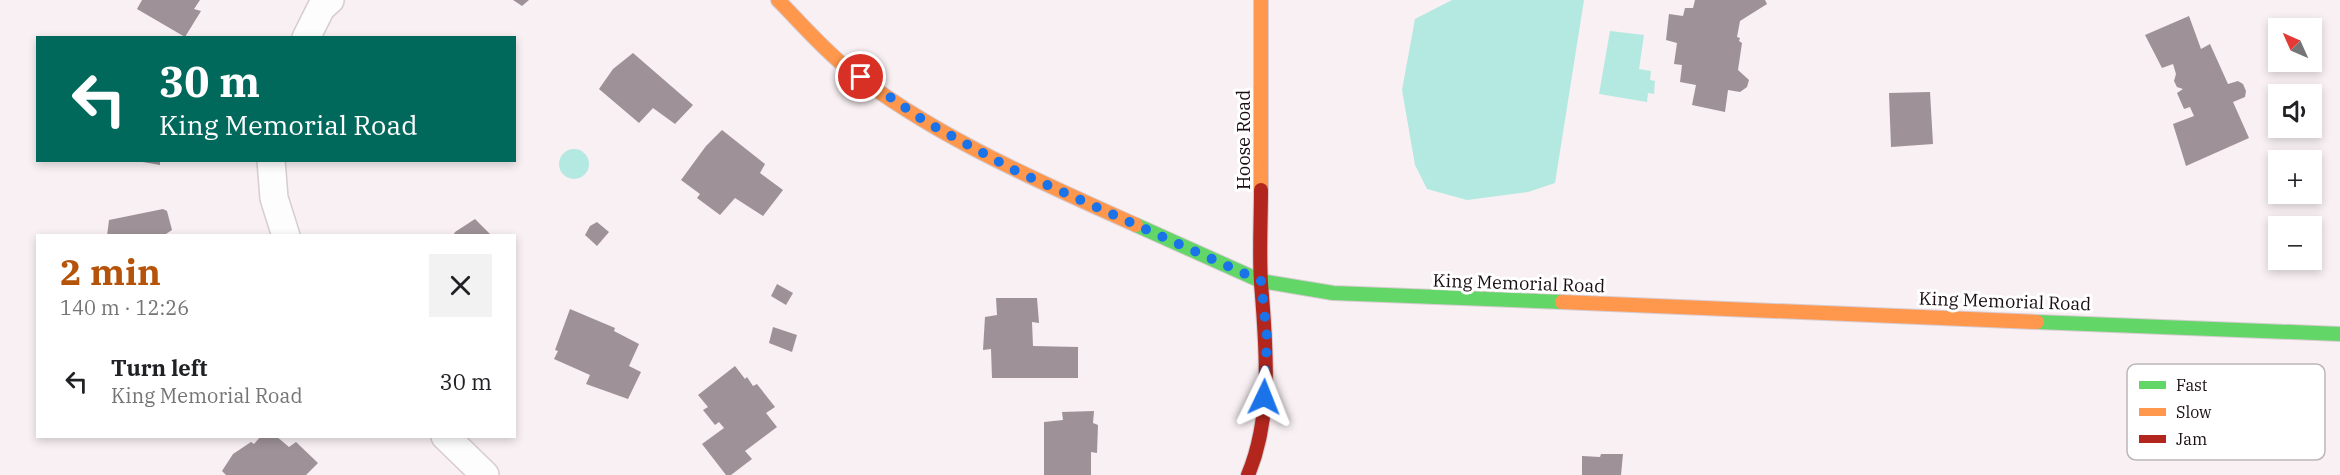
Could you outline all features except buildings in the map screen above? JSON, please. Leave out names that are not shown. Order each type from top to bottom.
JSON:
[{"type":"street","points":[[307,36],[321,8],[330,0]]},
{"type":"street","name":"King Memorial Road","points":[[778,0],[846,67],[926,122],[1016,171],[1261,281],[1333,293],[2340,334]]},
{"type":"street","name":"Hoose Road","points":[[1248,475],[1253,464],[1263,417],[1267,338],[1261,281],[1261,0]]},
{"type":"street","points":[[271,162],[274,198],[285,234]]},
{"type":"street","points":[[447,438],[485,475]]},
{"type":"shaded area","points":[[1452,0],[1584,0],[1555,183],[1528,192],[1467,200],[1427,189],[1415,165],[1402,90],[1415,19]]},
{"type":"shaded area","points":[[1610,31],[1644,35],[1639,69],[1651,71],[1650,80],[1655,81],[1654,94],[1648,93],[1647,102],[1599,94]]},
{"type":"shaded area","points":[[574,149],[585,153],[589,164],[585,175],[574,179],[563,175],[559,164],[563,153]]},
{"type":"traffic: fast","points":[[1136,225],[1261,281],[1333,293],[1562,302]]},
{"type":"traffic: fast","points":[[2037,322],[2340,334]]},
{"type":"traffic: slow","points":[[778,0],[847,68],[914,115],[986,155],[1136,225]]},
{"type":"traffic: slow","points":[[1261,0],[1261,190]]},
{"type":"traffic: slow","points":[[1562,302],[2037,322]]},
{"type":"traffic: jam","points":[[1248,475],[1261,429],[1266,380],[1260,271],[1261,190]]},
{"type":"route","points":[[861,77],[926,122],[1016,171],[1153,230],[1261,281],[1267,338],[1264,397]]}]
